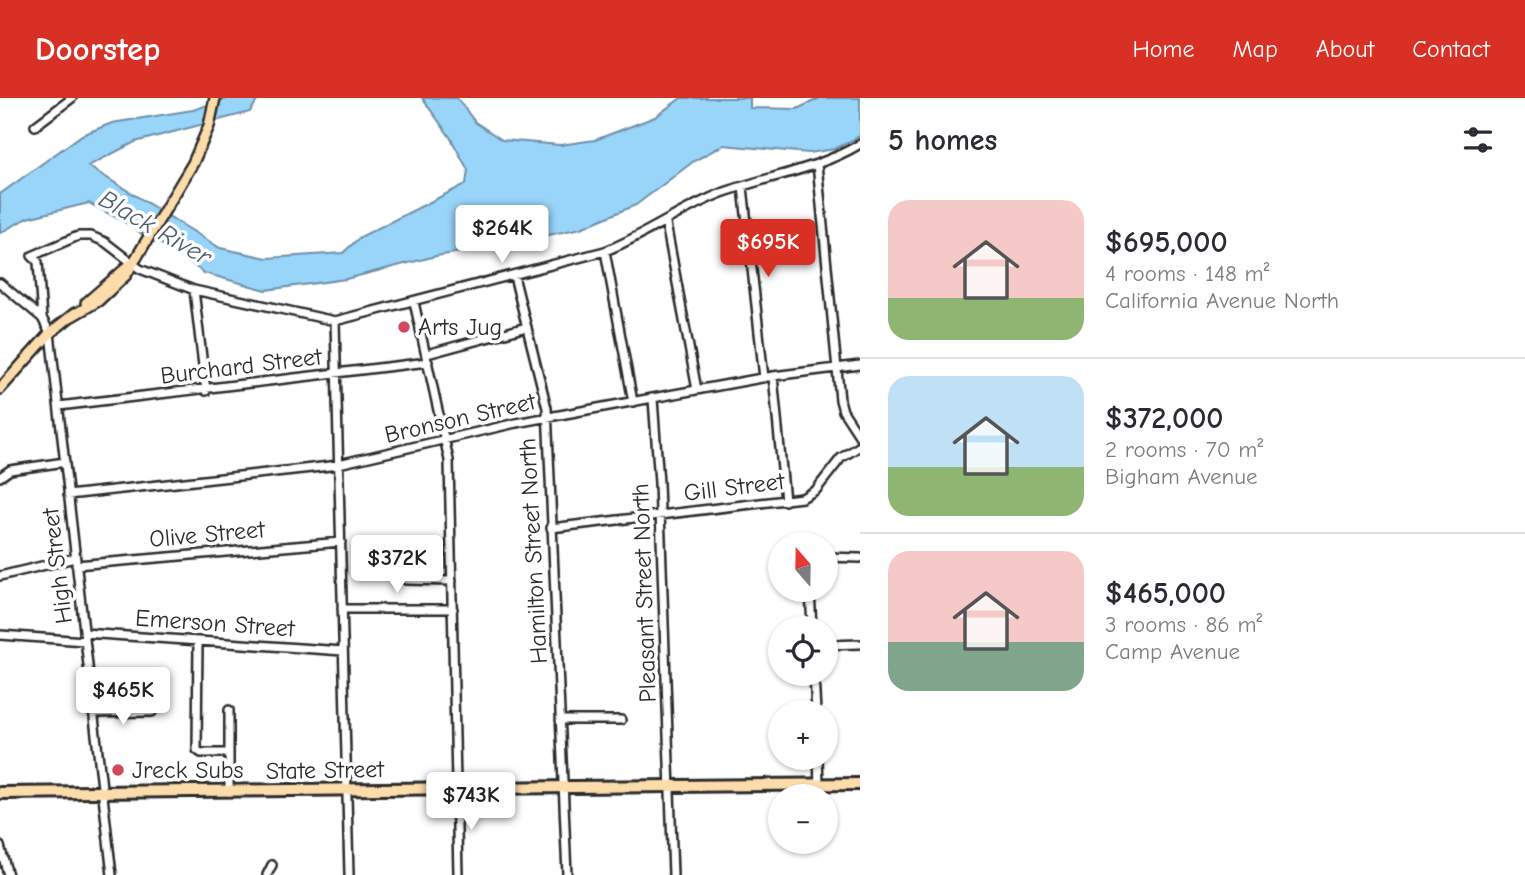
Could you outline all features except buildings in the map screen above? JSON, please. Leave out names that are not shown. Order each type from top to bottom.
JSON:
[{"type":"highway","name":"State Street","points":[[0,793],[346,792],[768,784]]},
{"type":"highway","name":"State Street","points":[[838,784],[860,784]]},
{"type":"main road","points":[[0,389],[50,333],[132,263],[142,250],[169,206],[209,126],[215,98]]},
{"type":"street","points":[[35,126],[72,98]]},
{"type":"street","points":[[42,318],[37,262],[32,256],[78,236],[91,236],[105,242],[156,277],[194,290],[335,321],[605,251],[710,199],[817,164],[860,144]]},
{"type":"street","points":[[817,164],[843,411],[860,437]]},
{"type":"street","points":[[743,187],[764,378]]},
{"type":"street","points":[[666,223],[697,390]]},
{"type":"street","points":[[605,251],[633,402]]},
{"type":"street","name":"Hamilton Street North","points":[[514,276],[548,417],[566,875]]},
{"type":"street","points":[[0,283],[42,318],[50,333]]},
{"type":"street","points":[[194,290],[206,391]]},
{"type":"street","points":[[414,302],[448,441],[458,875]]},
{"type":"street","points":[[335,321],[349,875]]},
{"type":"street","name":"Burchard Street","points":[[59,406],[206,391],[428,358],[527,327]]},
{"type":"street","name":"High Street","points":[[50,333],[112,875]]},
{"type":"street","name":"Bronson Street","points":[[68,495],[339,463],[548,417],[773,376],[860,365]]},
{"type":"street","points":[[773,376],[785,501]]},
{"type":"street","name":"Pleasant Street North","points":[[653,399],[672,785],[673,875]]},
{"type":"street","name":"Gill Street","points":[[551,528],[785,501],[811,494],[835,464],[860,446]]},
{"type":"street","points":[[0,477],[9,470],[65,462]]},
{"type":"street","name":"Olive Street","points":[[0,576],[76,561],[341,542]]},
{"type":"street","points":[[838,557],[860,558]]},
{"type":"street","points":[[406,580],[452,581]]},
{"type":"street","points":[[342,609],[453,608]]},
{"type":"street","name":"Emerson Street","points":[[0,635],[198,641],[343,650]]},
{"type":"street","points":[[198,641],[197,750],[201,753],[229,753]]},
{"type":"street","points":[[838,645],[860,644]]},
{"type":"street","points":[[229,710],[229,792]]},
{"type":"street","points":[[93,713],[152,712]]},
{"type":"street","points":[[560,720],[621,720]]},
{"type":"street","points":[[818,770],[819,784]]},
{"type":"street","points":[[0,846],[8,875]]},
{"type":"street","points":[[268,875],[272,865]]},
{"type":"water","name":"Black River","points":[[229,98],[267,98],[257,101],[250,112],[135,142],[88,166],[220,248],[267,258],[343,253],[360,237],[466,184],[468,170],[450,137],[422,98],[457,98],[475,122],[502,140],[560,145],[595,140],[655,117],[681,98],[750,98],[750,108],[797,109],[820,98],[860,98],[860,136],[835,149],[809,153],[723,145],[694,161],[636,205],[581,228],[436,256],[346,279],[266,290],[204,273],[167,246],[149,240],[132,226],[89,203],[27,218],[0,233],[0,194],[82,135],[112,123],[193,110]]},
{"type":"place","name":"Arts Jug","points":[[404,327]]},
{"type":"place","name":"Jreck Subs","points":[[118,770]]}]
